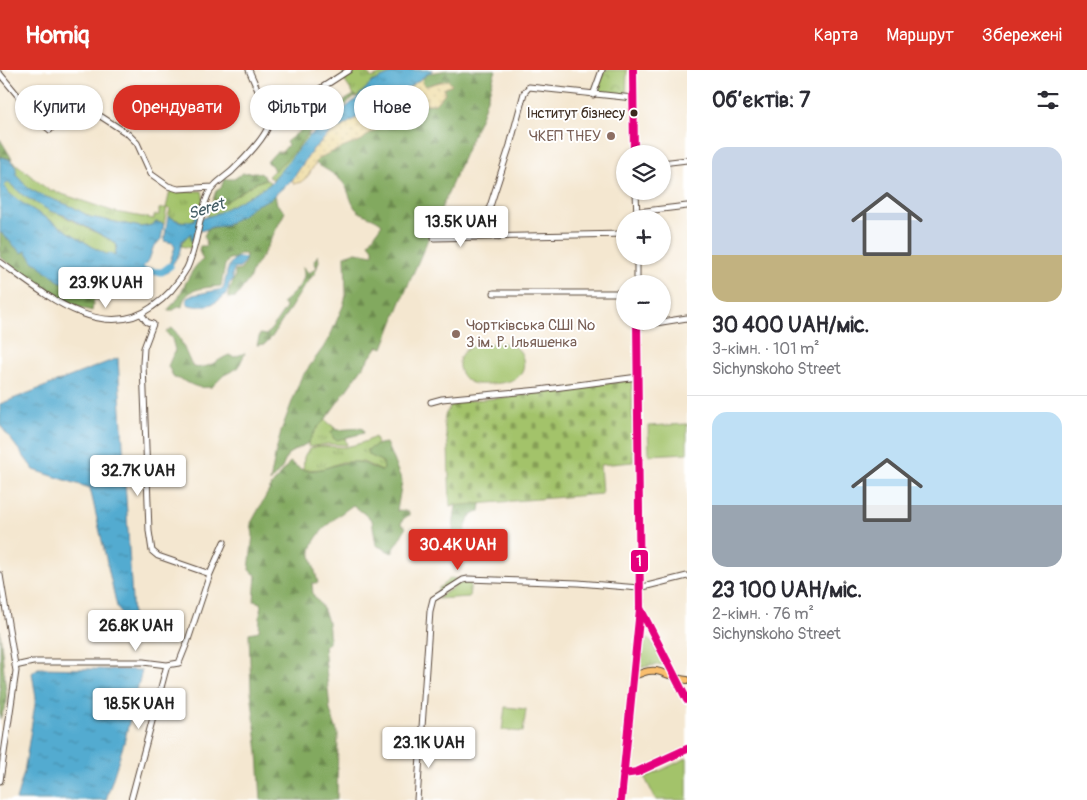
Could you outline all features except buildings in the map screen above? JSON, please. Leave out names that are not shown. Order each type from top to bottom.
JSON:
[{"type":"main road","points":[[621,800],[633,677],[656,671],[687,680]]},
{"type":"main road","points":[[675,676],[687,700]]},
{"type":"main road","points":[[623,774],[637,772],[687,750]]},
{"type":"street","points":[[249,70],[255,85]]},
{"type":"street","points":[[325,85],[348,70]]},
{"type":"street","points":[[593,95],[602,70]]},
{"type":"street","points":[[633,70],[634,145]]},
{"type":"street","points":[[0,74],[38,120],[48,129],[52,130],[69,100],[74,100],[128,134],[137,143],[151,174],[168,186],[178,189],[214,187]]},
{"type":"street","points":[[480,237],[510,145],[524,93],[529,88],[633,98]]},
{"type":"street","points":[[0,262],[58,303],[77,312],[109,319],[128,319],[142,315],[160,302],[176,286],[186,269],[196,243],[207,198],[214,187],[242,161],[265,130]]},
{"type":"street","points":[[671,162],[687,160]]},
{"type":"street","points":[[653,210],[687,206]]},
{"type":"street","points":[[434,238],[616,234]]},
{"type":"street","points":[[494,294],[616,293]]},
{"type":"street","points":[[142,315],[147,322],[152,324],[144,348],[143,364],[149,530],[152,551],[158,556],[210,574]]},
{"type":"street","points":[[671,320],[687,318]]},
{"type":"street","points":[[633,677],[640,609],[637,330]]},
{"type":"street","points":[[431,402],[442,399],[539,390],[638,377]]},
{"type":"street","points":[[15,666],[33,662],[143,662],[167,665],[179,663],[210,574],[224,542]]},
{"type":"street","points":[[0,575],[16,671],[0,781]]},
{"type":"street","points":[[417,800],[430,611],[433,599],[463,580],[578,583],[640,588],[687,576]]},
{"type":"street","points":[[640,609],[675,676]]},
{"type":"street","points":[[131,800],[167,665]]},
{"type":"green space","points":[[351,70],[365,70],[372,78],[390,70],[400,70],[369,85],[354,85],[354,95],[342,77]]},
{"type":"green space","points":[[447,70],[496,70],[482,114],[383,348],[378,346],[325,420],[316,429],[308,443],[288,454],[282,468],[270,482],[281,431],[301,378],[328,341],[343,306],[346,295],[345,256],[356,252],[373,255],[373,248],[369,243],[382,224],[358,211],[340,179],[315,163],[327,154],[362,140],[377,130],[429,130],[429,104],[435,104],[445,93],[443,89],[452,85],[441,81],[429,85],[421,83],[425,76]]},
{"type":"green space","points":[[603,70],[627,70],[626,97],[596,92]]},
{"type":"green space","points":[[354,95],[354,97],[344,107],[344,101]]},
{"type":"green space","points":[[311,130],[293,153],[274,171],[267,162],[276,152],[282,152],[288,145],[286,142],[300,131]]},
{"type":"green space","points":[[309,132],[308,137],[274,180],[268,176],[293,153]]},
{"type":"green space","points":[[0,139],[12,159],[0,157]]},
{"type":"green space","points":[[9,158],[47,189],[115,212],[154,219],[154,215],[159,215],[159,209],[166,208],[170,191],[202,191],[203,203],[194,220],[181,221],[168,216],[170,209],[167,208],[164,224],[157,222],[141,227],[90,217],[73,207],[28,188],[16,175],[14,163]]},
{"type":"green space","points":[[256,172],[262,174],[266,179],[255,183],[224,203],[214,199],[216,191],[221,188],[224,179],[234,179],[243,173]]},
{"type":"green space","points":[[266,179],[271,183],[269,185],[207,217],[216,191],[214,199],[224,203],[255,183]]},
{"type":"green space","points":[[8,182],[24,196],[111,240],[117,245],[115,255],[108,255],[96,249],[19,201],[4,186]]},
{"type":"green space","points":[[275,195],[277,204],[285,212],[265,251],[252,271],[250,278],[236,297],[228,298],[229,291],[235,271],[241,270],[246,254],[240,254],[235,258],[229,259],[225,265],[221,286],[202,288],[191,292],[184,300],[182,307],[178,306],[174,310],[168,310],[176,301],[195,267],[203,260],[199,251],[200,246],[207,246],[204,236],[207,230],[226,225],[253,206]]},
{"type":"green space","points":[[0,232],[22,253],[26,251],[34,262],[57,280],[79,290],[83,287],[89,290],[117,292],[108,295],[103,301],[94,299],[92,311],[65,303],[0,257]]},
{"type":"green space","points":[[191,232],[191,240],[193,241],[191,248],[181,246],[186,236]]},
{"type":"green space","points":[[318,255],[319,261],[317,268],[314,261]]},
{"type":"green space","points":[[303,267],[309,273],[317,268],[272,337],[265,344],[257,345],[260,334],[266,335],[272,329],[286,308],[282,303],[302,282],[304,275]]},
{"type":"green space","points":[[172,328],[193,367],[203,367],[229,355],[234,357],[245,353],[238,368],[224,375],[212,387],[198,387],[174,378],[168,366],[175,350],[172,339],[166,332]]},
{"type":"green space","points":[[504,343],[516,348],[522,355],[524,366],[519,376],[495,384],[477,384],[464,378],[459,367],[463,353],[474,346],[482,344]]},
{"type":"green space","points":[[632,380],[633,462],[600,465],[602,494],[450,506],[448,445],[444,423],[445,415],[453,402],[498,398]]},
{"type":"green space","points":[[325,420],[335,428],[331,433],[345,438],[347,445],[327,444],[308,447],[311,436]]},
{"type":"green space","points":[[687,424],[687,453],[649,455],[648,426]]},
{"type":"green space","points":[[335,428],[336,430],[360,428],[363,429],[364,433],[337,440],[334,439],[331,433]]},
{"type":"green space","points":[[375,437],[377,445],[368,450],[370,455],[383,462],[384,469],[382,471],[363,462],[342,462],[323,469],[303,470],[304,456],[312,448],[323,446],[345,447]]},
{"type":"green space","points":[[386,443],[402,481],[397,511],[409,512],[409,515],[403,519],[401,524],[406,527],[392,553],[376,545],[372,520],[353,505],[326,527],[314,541],[311,549],[318,583],[312,583],[313,595],[322,606],[329,630],[329,643],[324,646],[330,710],[338,734],[337,800],[261,800],[251,691],[249,633],[259,631],[261,603],[254,601],[256,575],[249,570],[253,535],[251,523],[272,485],[290,462],[304,470],[317,470],[343,463],[356,462],[382,471],[384,469],[383,462],[369,455],[367,450]]},
{"type":"green space","points":[[469,500],[481,504],[480,511],[469,517],[463,537],[454,545],[453,528],[456,506]]},
{"type":"green space","points":[[451,578],[460,580],[436,595],[439,588]]},
{"type":"green space","points":[[471,581],[469,597],[437,599],[458,584]]},
{"type":"green space","points":[[0,631],[7,702],[0,719]]},
{"type":"green space","points":[[643,638],[650,639],[664,664],[637,668],[639,646]]},
{"type":"green space","points":[[505,707],[526,709],[523,732],[502,730]]},
{"type":"green space","points":[[687,758],[687,800],[656,800],[645,778]]},
{"type":"sand","points":[[423,77],[422,83],[425,85],[411,85]]},
{"type":"sand","points":[[448,80],[452,85],[443,89],[445,93],[435,104],[429,104],[429,85]]},
{"type":"sand","points":[[354,119],[354,130],[377,130],[362,140],[318,159],[308,176],[301,182],[294,184],[292,180],[313,149],[329,134],[336,130],[344,130],[344,125]]},
{"type":"water","points":[[400,70],[433,70],[412,85],[369,85]]},
{"type":"water","points":[[354,101],[354,119],[344,125],[344,109]]},
{"type":"water","points":[[317,130],[336,130],[313,149],[292,180],[270,199],[254,206],[224,226],[195,232],[193,241],[191,241],[191,233],[182,241],[179,254],[167,273],[163,274],[163,270],[169,264],[175,247],[173,243],[164,241],[168,216],[183,222],[194,220],[201,209],[199,219],[216,214],[269,185],[308,137]]},
{"type":"water","points":[[0,157],[14,164],[16,175],[28,188],[73,207],[90,217],[141,227],[152,225],[156,222],[164,224],[161,239],[153,248],[149,260],[143,267],[146,273],[139,275],[121,288],[105,291],[83,288],[79,290],[59,281],[34,262],[26,251],[22,253],[19,251],[0,232]],"holes":[[[8,182],[24,196],[50,211],[64,215],[111,240],[117,245],[115,255],[109,253],[108,255],[96,249],[19,201],[4,186]]]},
{"type":"water","points":[[240,257],[246,258],[240,268],[234,269],[233,280],[229,284],[224,296],[207,305],[193,306],[187,304],[187,298],[193,295],[223,289],[232,261]]},
{"type":"water","points":[[118,358],[134,635],[117,607],[90,488],[34,470],[0,425],[0,404]]},
{"type":"water","points":[[38,668],[142,670],[124,743],[106,800],[16,800],[24,772],[36,698],[32,673]]},
{"type":"waterway","name":"Seret","points":[[138,271],[162,272],[170,266]]},
{"type":"transit line","name":"1","points":[[633,70],[634,145]]},
{"type":"transit line","name":"1","points":[[621,800],[640,609],[637,330]]},
{"type":"transit line","name":"1","points":[[640,608],[687,700]]},
{"type":"transit line","name":"1","points":[[623,774],[637,772],[687,749]]},
{"type":"place","name":"Інститут бізнесу","points":[[634,113]]},
{"type":"place","name":"ЧКЕП ТНЕУ","points":[[611,136]]},
{"type":"place","name":"Чортківська СШІ № 3 ім. Р. Ільяшенка","points":[[456,334]]}]
